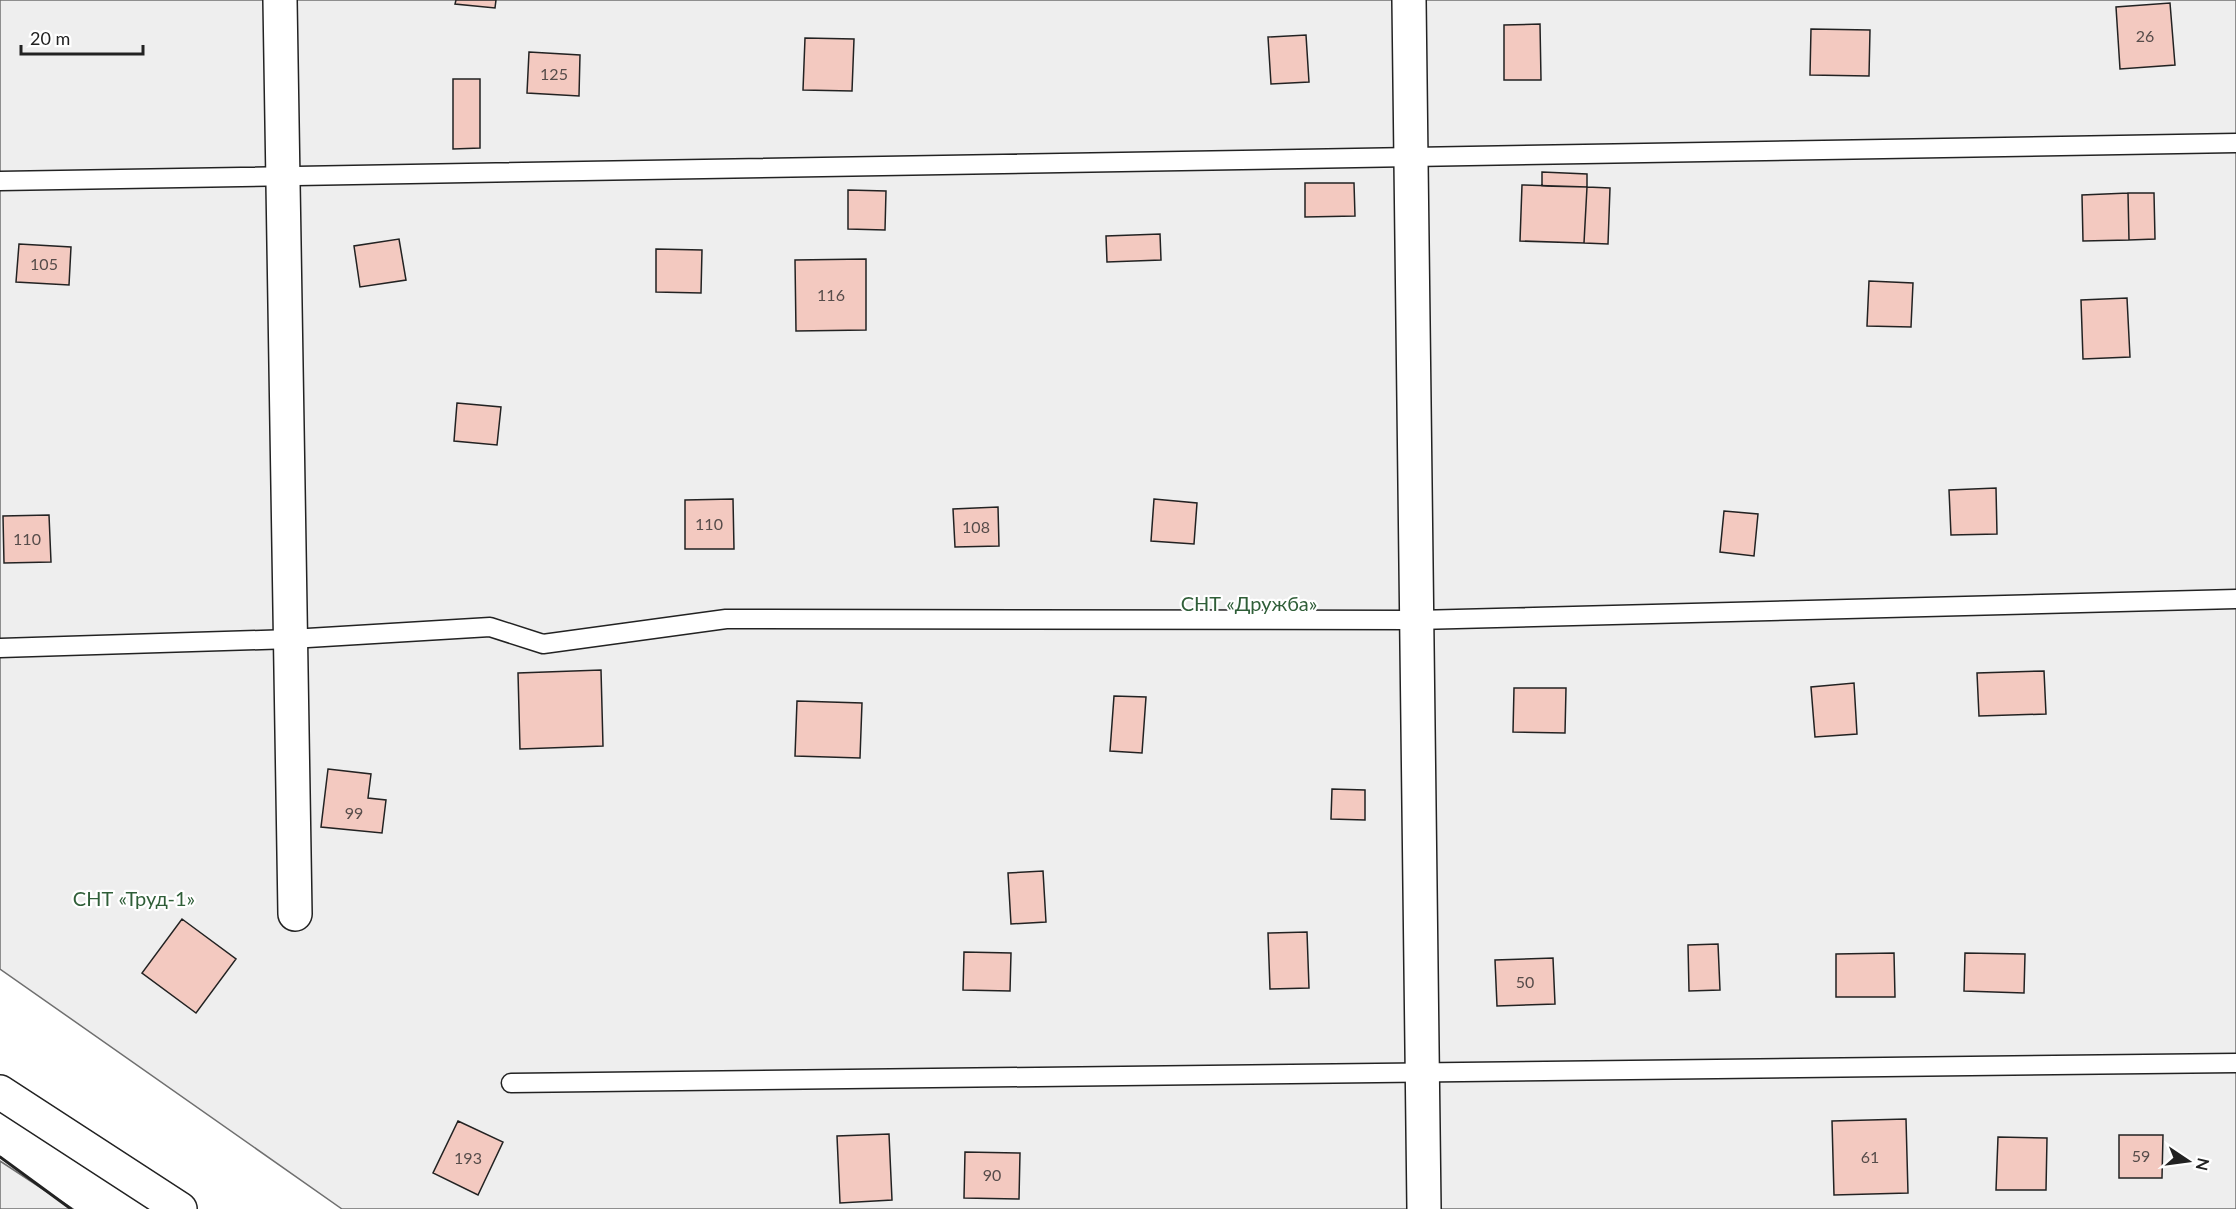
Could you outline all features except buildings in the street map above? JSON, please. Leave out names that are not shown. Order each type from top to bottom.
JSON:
[{"type":"street","points":[[280,0],[295,914]]},
{"type":"street","points":[[1409,0],[1424,1209]]},
{"type":"street","points":[[0,1092],[180,1209]]},
{"type":"lane","points":[[0,181],[2236,142]]},
{"type":"lane","points":[[0,648],[291,639],[490,627],[543,644],[726,619],[1416,620],[2236,599]]},
{"type":"lane","points":[[511,1083],[2236,1063]]},
{"type":"green space","name":"СНТ «Дружба»","points":[[0,0],[2236,0],[2236,1209],[342,1209],[0,969]]},
{"type":"green space","points":[[0,1161],[73,1209],[0,1209]]},
{"type":"wall","points":[[0,1157],[71,1209]]},
{"type":"park label","name":"СНТ «Труд-1»","points":[[134,899]]}]
